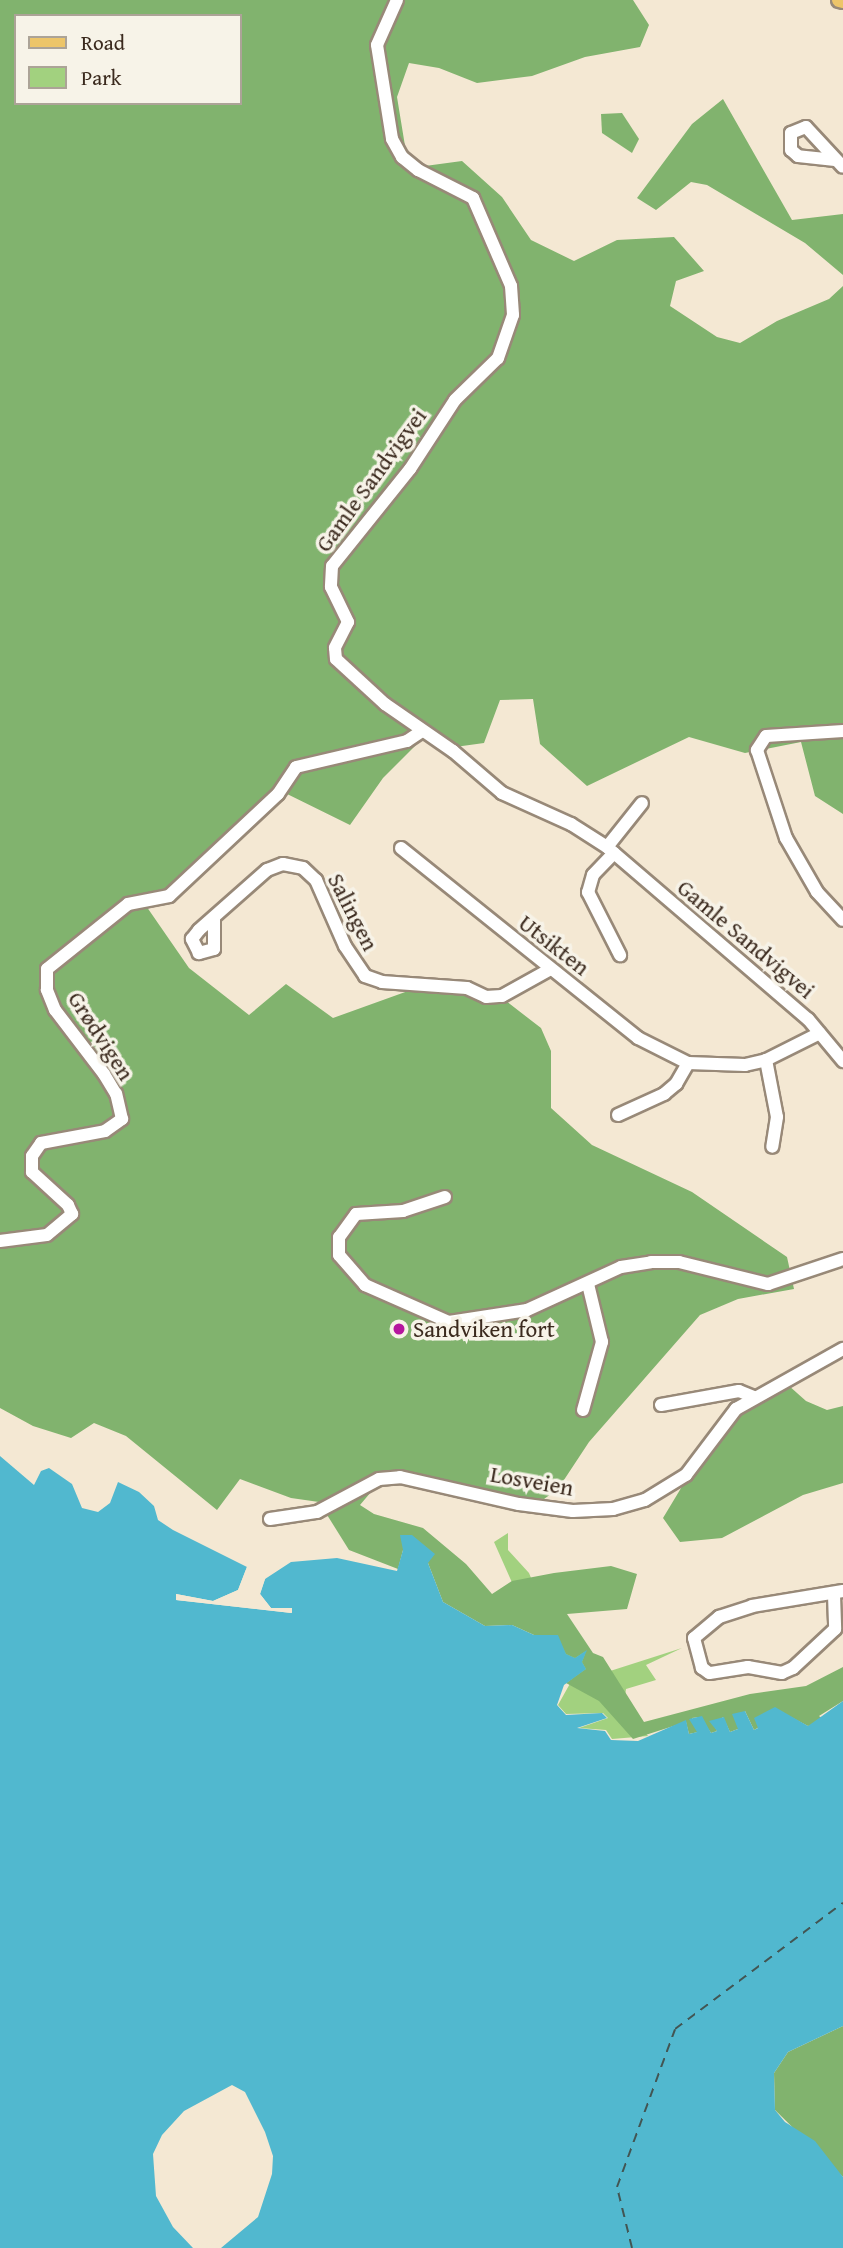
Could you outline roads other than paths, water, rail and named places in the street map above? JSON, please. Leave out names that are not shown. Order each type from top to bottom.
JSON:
[{"type":"street","name":"Gamle Sandvigvei","points":[[397,0],[377,45],[392,139],[402,157],[418,170],[473,198],[512,295],[511,326],[502,352],[455,400],[410,469],[335,560],[329,577],[348,622],[335,648],[338,663],[502,793],[571,824],[610,850],[820,1033],[843,1061]]},
{"type":"street","name":"Grødvigen","points":[[0,1241],[47,1235],[72,1214],[68,1205],[32,1172],[32,1156],[41,1143],[105,1131],[122,1119],[116,1094],[104,1074],[55,1010],[47,990],[47,969],[128,904],[169,896],[278,794],[296,767],[407,741],[422,731]]},
{"type":"street","points":[[843,731],[766,736],[757,750],[771,802],[797,860],[817,892],[843,920]]},
{"type":"street","points":[[620,955],[588,892],[593,875],[642,803]]},
{"type":"street","name":"Utsikten","points":[[401,848],[549,971],[638,1038],[688,1063],[721,1068],[766,1060],[820,1033]]},
{"type":"street","name":"Salingen","points":[[214,919],[267,870],[283,864],[303,868],[316,880],[345,946],[365,976],[382,982],[467,988],[486,997],[502,996],[549,971]]},
{"type":"street","points":[[766,1060],[777,1117],[772,1147]]},
{"type":"street","points":[[618,1115],[664,1094],[676,1084],[688,1063]]},
{"type":"street","points":[[445,1196],[402,1211],[356,1214],[339,1237],[339,1255],[345,1267],[365,1285],[449,1322],[527,1310],[621,1267],[679,1262],[768,1284],[843,1259]]},
{"type":"street","points":[[583,1410],[602,1342],[588,1284]]},
{"type":"street","name":"Losveien","points":[[270,1519],[317,1512],[379,1479],[400,1477],[519,1504],[573,1511],[613,1509],[645,1500],[678,1482],[719,1427],[754,1397],[843,1349]]},
{"type":"street","points":[[661,1405],[739,1391],[754,1397]]},
{"type":"street","points":[[838,1593],[835,1629],[793,1668],[782,1673],[748,1667],[709,1674],[702,1668],[694,1638],[719,1617],[752,1606],[838,1593]]},
{"type":"water","points":[[0,1456],[34,1485],[41,1471],[49,1468],[72,1484],[82,1508],[98,1512],[110,1503],[118,1482],[139,1492],[154,1506],[158,1520],[173,1530],[247,1567],[238,1590],[213,1601],[176,1594],[176,1600],[291,1613],[292,1608],[271,1608],[260,1594],[265,1579],[291,1562],[337,1558],[397,1571],[403,1550],[400,1535],[412,1535],[435,1554],[428,1563],[443,1602],[485,1626],[512,1625],[534,1635],[558,1635],[566,1654],[575,1658],[587,1650],[582,1662],[586,1669],[564,1685],[557,1705],[566,1715],[602,1713],[607,1718],[577,1728],[605,1731],[611,1740],[638,1741],[686,1720],[689,1734],[697,1732],[689,1719],[702,1716],[711,1733],[717,1731],[709,1721],[724,1717],[730,1732],[738,1729],[732,1714],[745,1711],[754,1730],[758,1728],[754,1718],[775,1707],[808,1726],[843,1701],[843,2026],[788,2052],[774,2073],[775,2110],[785,2122],[815,2141],[843,2177],[843,2248],[221,2248],[258,2217],[272,2174],[273,2156],[265,2132],[245,2092],[232,2085],[184,2111],[162,2135],[153,2154],[156,2196],[173,2227],[193,2248],[0,2248]]},
{"type":"place","name":"Sandviken fort","points":[[399,1329]]}]
